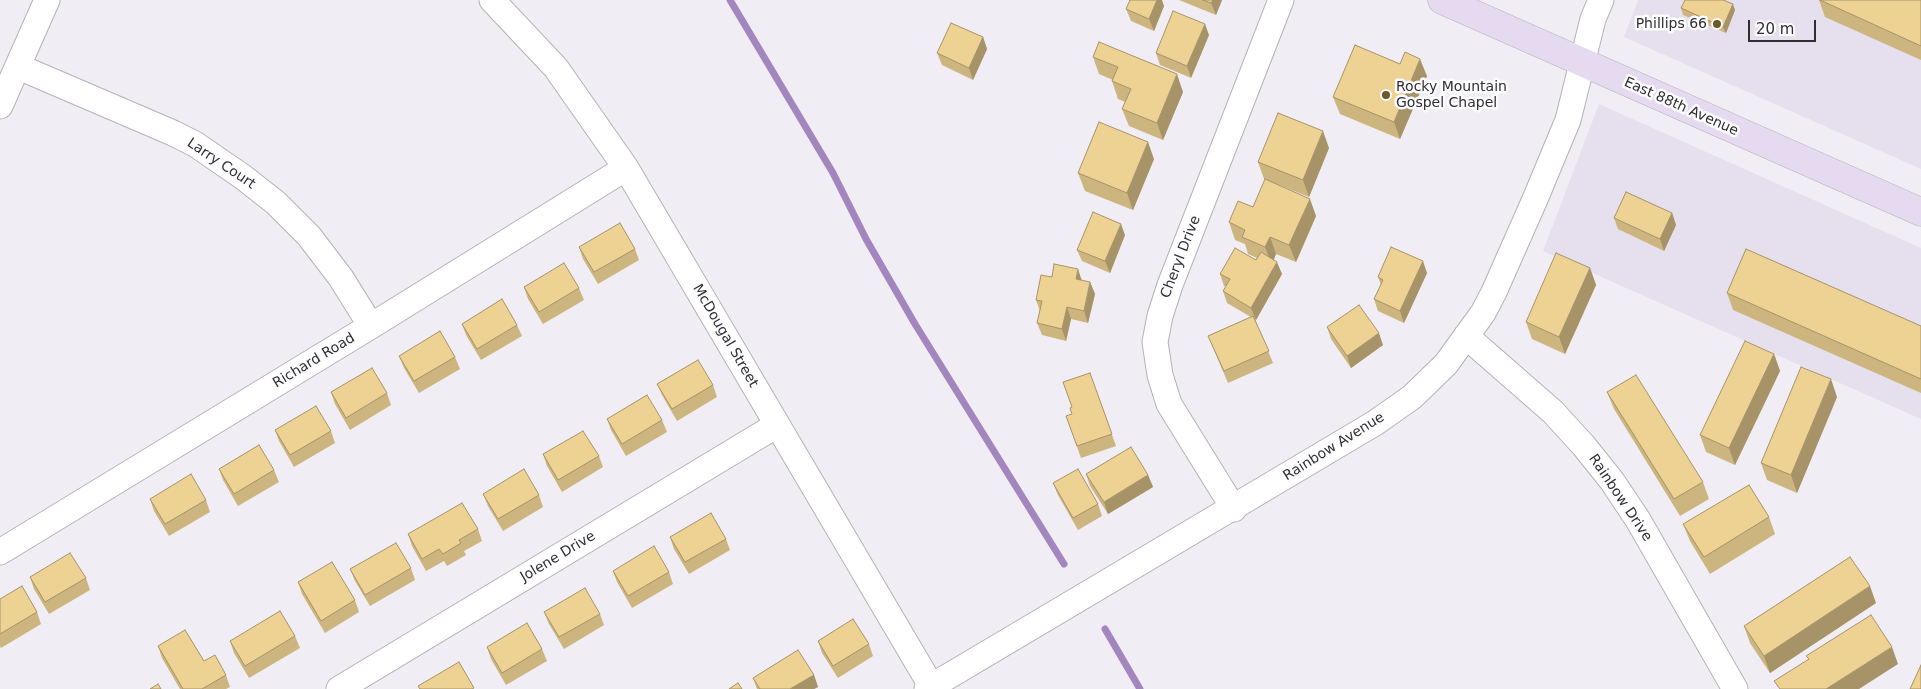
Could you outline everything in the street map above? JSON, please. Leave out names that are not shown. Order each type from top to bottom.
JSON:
[{"type":"main road","name":"East 88th Avenue","points":[[1442,0],[1921,212]]},
{"type":"street","points":[[0,106],[19,67],[47,0]]},
{"type":"street","name":"McDougal Street","points":[[492,0],[556,68],[626,168],[930,688]]},
{"type":"street","name":"Cheryl Drive","points":[[1234,509],[1169,404],[1160,375],[1156,342],[1160,316],[1170,285],[1281,0]]},
{"type":"street","name":"Rainbow Avenue","points":[[930,688],[1234,509],[1375,423],[1412,397],[1446,364],[1494,292],[1544,180],[1568,120],[1593,19],[1601,0]]},
{"type":"street","name":"Larry Court","points":[[19,67],[173,133],[194,144],[243,177],[276,203],[309,236],[341,278],[372,326]]},
{"type":"street","name":"Richard Road","points":[[0,552],[372,326],[626,168]]},
{"type":"street","name":"Rainbow Drive","points":[[1466,336],[1553,412],[1612,481],[1638,520],[1735,689]]},
{"type":"street","name":"Jolene Drive","points":[[339,689],[777,425]]},
{"type":"shaded area","points":[[1638,0],[1921,0],[1921,169],[1624,37]]},
{"type":"shaded area","points":[[1599,104],[1921,248],[1921,419],[1543,251]]},
{"type":"building","points":[[1130,0],[1157,0],[1149,19],[1126,9]]},
{"type":"building","name":"Phillips 66","points":[[1685,0],[1723,0],[1733,4],[1723,27],[1681,8]]},
{"type":"building","points":[[1820,0],[1921,0],[1921,46]]},
{"type":"building","points":[[1173,11],[1205,24],[1187,66],[1156,53]]},
{"type":"building","points":[[951,23],[983,37],[969,68],[937,53]]},
{"type":"building","points":[[1099,42],[1177,74],[1157,123],[1122,109],[1131,89],[1112,81],[1118,67],[1093,57]]},
{"type":"building","points":[[1355,45],[1400,64],[1405,52],[1420,59],[1394,122],[1333,97]]},
{"type":"building","points":[[1278,113],[1323,131],[1303,180],[1258,162]]},
{"type":"building","points":[[1099,122],[1148,142],[1127,193],[1078,173]]},
{"type":"building","points":[[1265,179],[1310,199],[1289,245],[1270,237],[1265,247],[1242,237],[1245,230],[1229,222],[1238,201],[1253,207]]},
{"type":"building","points":[[1626,192],[1672,213],[1660,239],[1614,218]]},
{"type":"building","points":[[1093,212],[1121,224],[1105,261],[1077,250]]},
{"type":"building","points":[[620,223],[635,249],[594,272],[579,247]]},
{"type":"building","points":[[1391,247],[1423,261],[1400,311],[1374,299],[1383,280],[1378,277]]},
{"type":"building","points":[[1235,248],[1256,260],[1261,252],[1277,262],[1251,308],[1223,291],[1230,279],[1220,274]]},
{"type":"building","points":[[1746,249],[1921,326],[1921,379],[1727,293]]},
{"type":"building","points":[[1556,253],[1590,268],[1559,337],[1526,322]]},
{"type":"building","points":[[564,263],[579,288],[539,312],[524,287]]},
{"type":"building","points":[[1054,264],[1078,269],[1076,279],[1090,282],[1084,311],[1067,307],[1062,329],[1037,323],[1042,301],[1036,300],[1041,275],[1052,277]]},
{"type":"building","points":[[502,299],[517,325],[477,349],[462,324]]},
{"type":"building","points":[[1359,305],[1379,333],[1347,356],[1327,327]]},
{"type":"building","points":[[1253,316],[1269,351],[1224,371],[1208,336]]},
{"type":"building","points":[[440,331],[455,357],[414,381],[399,356]]},
{"type":"building","points":[[1745,341],[1774,354],[1729,448],[1700,435]]},
{"type":"building","points":[[698,360],[713,385],[672,409],[657,384]]},
{"type":"building","points":[[1801,367],[1831,379],[1791,475],[1761,463]]},
{"type":"building","points":[[372,368],[387,393],[346,418],[331,392]]},
{"type":"building","points":[[1090,373],[1112,434],[1077,446],[1066,416],[1072,414],[1070,408],[1072,407],[1063,382]]},
{"type":"building","points":[[1636,375],[1703,482],[1674,499],[1607,392]]},
{"type":"building","points":[[647,395],[662,420],[622,444],[607,419]]},
{"type":"building","points":[[316,406],[331,431],[290,455],[275,430]]},
{"type":"building","points":[[583,431],[599,456],[558,480],[543,454]]},
{"type":"building","points":[[259,445],[274,470],[234,494],[219,469]]},
{"type":"building","points":[[1131,447],[1148,475],[1104,502],[1086,474]]},
{"type":"building","points":[[524,469],[539,495],[498,519],[483,494]]},
{"type":"building","points":[[1078,469],[1098,504],[1073,518],[1053,483]]},
{"type":"building","points":[[191,474],[206,500],[165,524],[150,499]]},
{"type":"building","points":[[1749,485],[1769,517],[1704,557],[1683,524]]},
{"type":"building","points":[[462,503],[478,529],[459,540],[461,543],[443,554],[439,549],[422,559],[408,534]]},
{"type":"building","points":[[711,513],[726,539],[685,562],[670,537]]},
{"type":"building","points":[[396,543],[411,568],[365,595],[350,569]]},
{"type":"building","points":[[654,546],[669,572],[628,596],[613,571]]},
{"type":"building","points":[[70,553],[86,578],[45,602],[30,577]]},
{"type":"building","points":[[1850,557],[1870,586],[1764,656],[1744,626]]},
{"type":"building","points":[[332,562],[355,600],[321,621],[298,582]]},
{"type":"building","points":[[22,586],[37,612],[0,634],[0,599]]},
{"type":"building","points":[[585,588],[600,614],[559,637],[544,612]]},
{"type":"building","points":[[280,611],[295,636],[245,666],[230,641]]},
{"type":"building","points":[[1871,615],[1892,647],[1826,689],[1780,689],[1774,681],[1809,659],[1806,656]]},
{"type":"building","points":[[853,619],[869,644],[833,666],[818,641]]},
{"type":"building","points":[[527,623],[542,649],[502,673],[487,647]]},
{"type":"building","points":[[185,630],[204,661],[215,655],[226,675],[202,689],[183,689],[158,646]]},
{"type":"building","points":[[798,650],[814,675],[790,689],[760,689],[753,678]]},
{"type":"building","points":[[459,662],[474,688],[420,689],[418,686]]},
{"type":"building","points":[[1921,665],[1921,689],[1910,689]]},
{"type":"building","points":[[738,683],[742,689],[729,689]]},
{"type":"building","points":[[158,684],[161,689],[150,689]]},
{"type":"waterway","points":[[730,0],[833,173],[866,239],[915,324],[1064,564]]},
{"type":"waterway","points":[[1105,629],[1140,689]]},
{"type":"place","name":"Phillips 66","points":[[1717,24]]},
{"type":"place","name":"Rocky Mountain Gospel Chapel","points":[[1386,95]]}]
